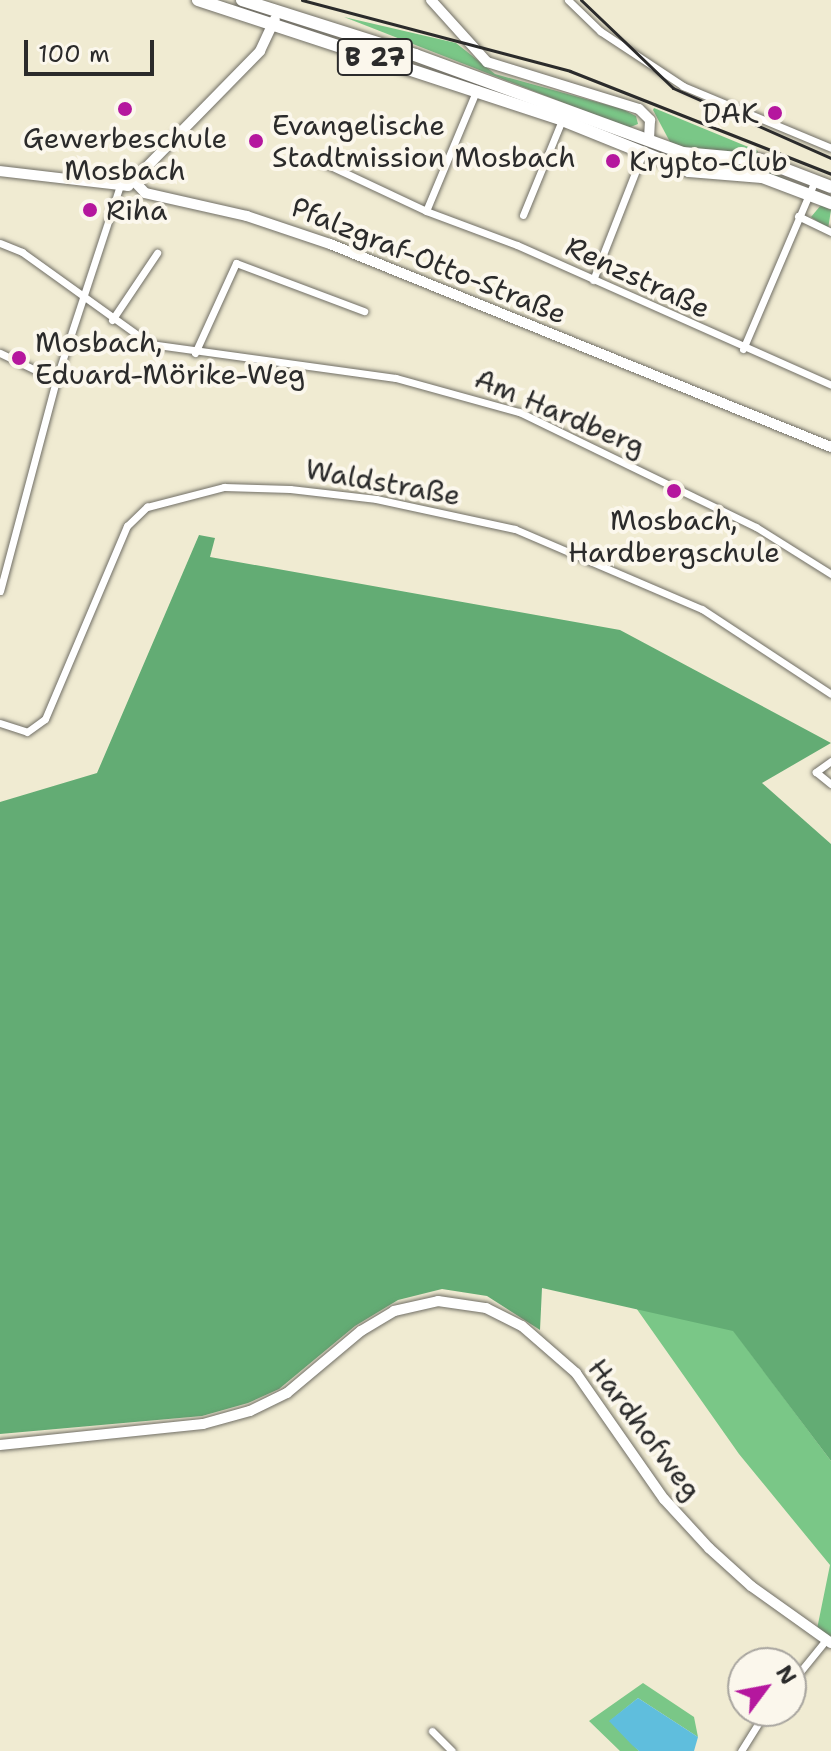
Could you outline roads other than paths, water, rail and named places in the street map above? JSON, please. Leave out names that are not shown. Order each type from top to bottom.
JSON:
[{"type":"main road","name":"B 27","points":[[198,0],[562,120],[689,171],[762,177],[831,203]]},
{"type":"main road","name":"B 27","points":[[242,0],[472,75],[643,155],[761,160],[831,187]]},
{"type":"street","points":[[431,0],[487,62],[639,109],[650,120],[643,155],[593,280]]},
{"type":"street","points":[[568,0],[600,31],[683,86],[831,148]]},
{"type":"street","points":[[0,171],[119,188],[134,181],[255,58],[278,12]]},
{"type":"street","points":[[426,211],[477,91],[472,75]]},
{"type":"street","points":[[523,215],[562,120]]},
{"type":"street","name":"Renzstraße","points":[[322,162],[426,211],[593,280],[743,349],[831,385]]},
{"type":"street","points":[[743,349],[815,180]]},
{"type":"street","name":"Pfalzgraf-Otto-Straße","points":[[134,181],[145,193],[319,240],[831,447]]},
{"type":"street","points":[[0,591],[56,380],[119,188]]},
{"type":"street","points":[[798,216],[831,232]]},
{"type":"street","name":"Am Hardberg","points":[[0,243],[35,261],[82,299],[150,344],[195,353],[396,378],[519,412],[756,527],[831,574]]},
{"type":"street","points":[[112,320],[157,253]]},
{"type":"street","points":[[195,353],[236,263],[364,311]]},
{"type":"street","points":[[0,353],[56,380]]},
{"type":"street","name":"Waldstraße","points":[[0,723],[27,732],[45,719],[127,526],[147,507],[224,487],[290,489],[376,499],[515,529],[702,609],[831,694]]},
{"type":"street","points":[[831,761],[816,772],[831,784]]},
{"type":"street","name":"Hardhofweg","points":[[0,1445],[203,1424],[250,1411],[287,1393],[361,1331],[394,1311],[438,1301],[486,1308],[522,1326],[559,1356],[591,1391],[664,1499],[709,1548],[751,1586],[829,1642]]},
{"type":"street","points":[[807,1666],[829,1642]]},
{"type":"street","points":[[741,1751],[756,1727]]},
{"type":"street","points":[[432,1731],[452,1751]]},
{"type":"water","points":[[638,1698],[698,1737],[694,1751],[639,1751],[632,1745],[609,1721]]},
{"type":"railway","points":[[302,0],[570,71],[831,174]]},
{"type":"railway","points":[[581,0],[673,88],[831,158]]},
{"type":"place","name":"Gewerbeschule Mosbach","points":[[125,109]]},
{"type":"place","name":"DAK","points":[[775,113]]},
{"type":"place","name":"Evangelische Stadtmission Mosbach","points":[[256,141]]},
{"type":"place","name":"Krypto-Club","points":[[613,161]]},
{"type":"place","name":"Riha","points":[[90,210]]},
{"type":"place","name":"Mosbach, Eduard-Mörike-Weg","points":[[19,358]]},
{"type":"place","name":"Mosbach, Hardbergschule","points":[[674,491]]}]
